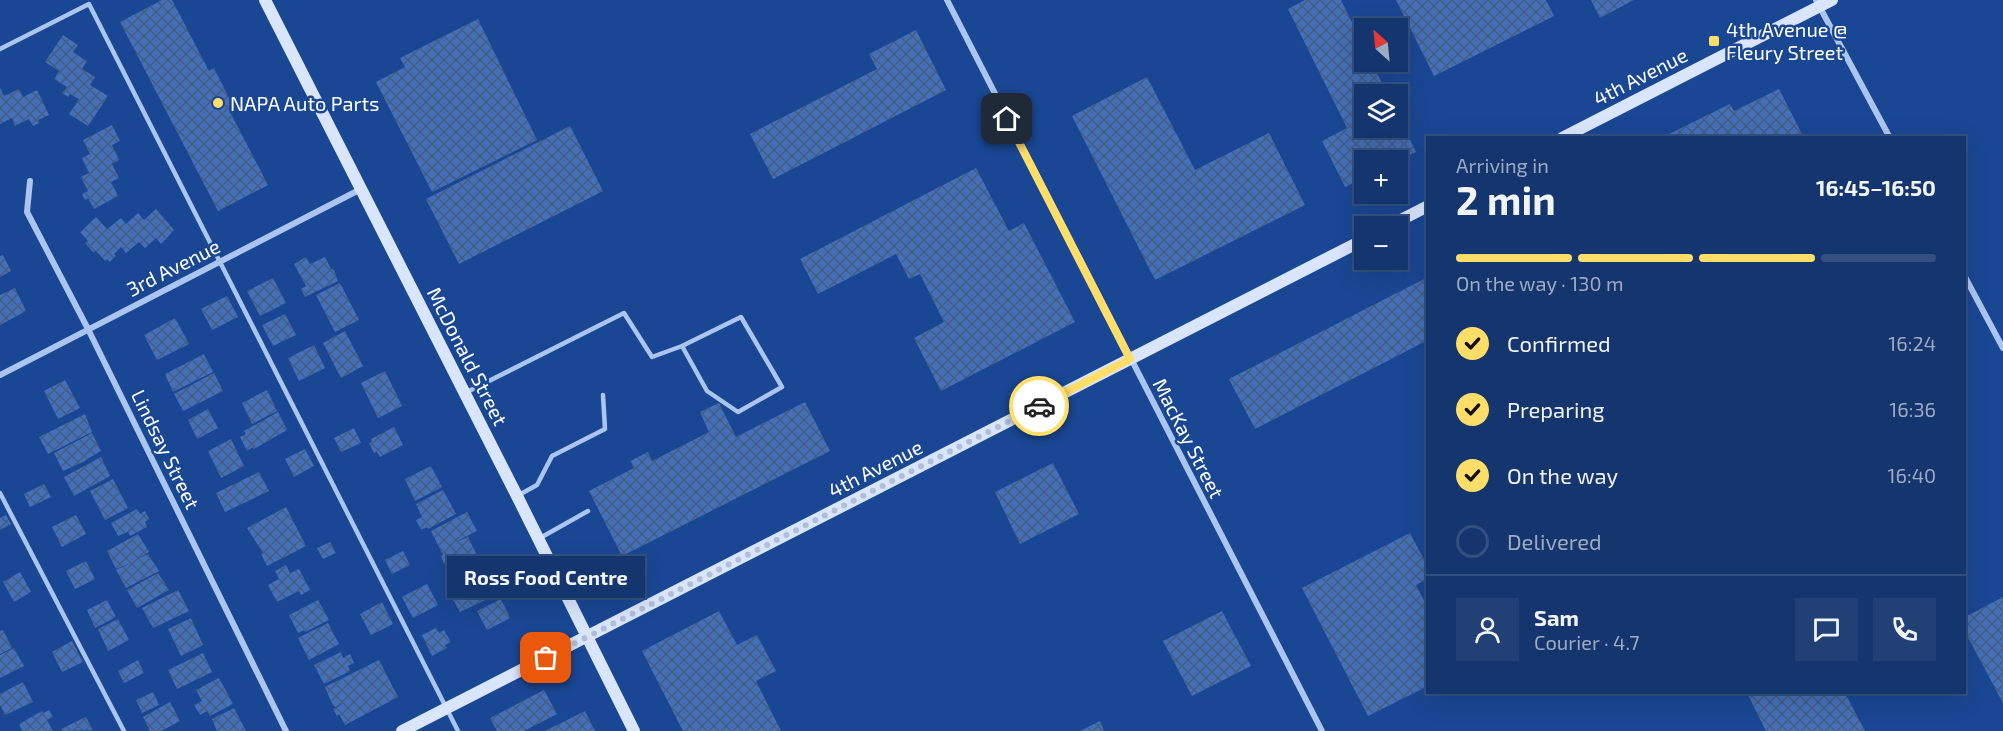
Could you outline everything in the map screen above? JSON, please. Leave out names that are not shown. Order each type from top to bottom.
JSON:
[{"type":"street","name":"McDonald Street","points":[[265,0],[634,731]]},
{"type":"street","name":"MacKay Street","points":[[947,0],[1322,731]]},
{"type":"street","name":"4th Avenue","points":[[1566,136],[1818,3],[1832,0]]},
{"type":"street","points":[[1818,3],[1889,136]]},
{"type":"street","name":"Lindsay Street","points":[[30,181],[27,212],[88,329],[286,731]]},
{"type":"street","name":"3rd Avenue","points":[[0,375],[361,189]]},
{"type":"street","points":[[1408,216],[1426,207]]},
{"type":"street","name":"4th Avenue","points":[[402,731],[1354,245]]},
{"type":"street","points":[[1966,279],[2003,348]]},
{"type":"lane","points":[[0,49],[89,4],[458,731]]},
{"type":"lane","points":[[465,393],[624,313],[652,357],[682,346],[741,318],[782,387],[738,412],[707,391],[682,346]]},
{"type":"lane","points":[[517,496],[537,485],[552,456],[605,429],[603,395]]},
{"type":"lane","points":[[0,493],[123,731]]},
{"type":"lane","points":[[538,539],[588,511]]},
{"type":"building","points":[[162,0],[172,0],[209,71],[214,68],[234,108],[229,110],[268,185],[218,211],[120,22]]},
{"type":"building","points":[[1305,0],[1341,0],[1354,27],[1354,72],[1376,72],[1383,84],[1354,84],[1354,138],[1408,138],[1408,136],[1416,152],[1408,156],[1408,150],[1354,150],[1354,183],[1345,187],[1322,141],[1347,128],[1288,9]]},
{"type":"building","points":[[1396,0],[1546,0],[1554,16],[1434,76],[1408,24],[1408,18],[1405,18]]},
{"type":"building","points":[[1591,0],[1634,0],[1600,18]]},
{"type":"building","points":[[478,19],[537,140],[432,192],[376,82],[405,67],[400,58]]},
{"type":"building","points":[[916,30],[946,90],[773,179],[750,134],[877,69],[869,54]]},
{"type":"building","points":[[63,35],[78,45],[73,52],[87,61],[82,69],[95,77],[90,85],[108,96],[88,126],[69,114],[79,99],[62,93],[67,87],[54,79],[59,71],[45,62]]},
{"type":"building","points":[[1147,77],[1195,170],[1269,133],[1305,205],[1155,280],[1072,116]]},
{"type":"building","points":[[0,88],[4,96],[19,89],[23,97],[37,90],[49,115],[38,120],[39,123],[33,126],[29,119],[15,126],[12,118],[0,124]]},
{"type":"building","points":[[1779,89],[1803,136],[1665,136],[1730,104],[1734,111]]},
{"type":"building","points":[[112,125],[120,141],[112,145],[119,160],[112,164],[119,178],[111,182],[118,196],[94,209],[88,198],[85,200],[82,194],[88,191],[81,177],[89,173],[82,158],[90,154],[83,140]]},
{"type":"building","points":[[570,126],[603,191],[459,264],[426,199]]},
{"type":"building","points":[[976,168],[1009,231],[1024,223],[1075,322],[941,391],[914,338],[944,322],[920,274],[909,279],[896,254],[818,294],[800,259]]},
{"type":"building","points":[[156,209],[174,230],[161,244],[156,238],[145,248],[139,242],[126,253],[121,247],[110,262],[107,259],[105,261],[96,251],[93,252],[85,243],[88,241],[80,232],[96,217],[107,229],[121,218],[126,224],[138,213],[144,220]]},
{"type":"building","points":[[3,255],[11,271],[0,277],[0,256]]},
{"type":"building","points":[[306,257],[310,264],[325,257],[338,281],[305,297],[301,289],[306,286],[294,264]]},
{"type":"building","points":[[273,278],[286,303],[260,316],[247,291]]},
{"type":"building","points":[[1426,278],[1426,341],[1255,429],[1229,379]]},
{"type":"building","points":[[340,283],[359,320],[335,332],[316,295]]},
{"type":"building","points":[[15,288],[26,311],[0,325],[0,295]]},
{"type":"building","points":[[227,296],[238,317],[212,330],[201,309]]},
{"type":"building","points":[[285,314],[296,335],[273,346],[262,325]]},
{"type":"building","points":[[175,318],[189,344],[157,360],[144,335]]},
{"type":"building","points":[[345,331],[363,366],[341,378],[323,343]]},
{"type":"building","points":[[314,345],[325,368],[299,381],[288,358]]},
{"type":"building","points":[[204,354],[213,372],[173,392],[165,374]]},
{"type":"building","points":[[385,371],[402,406],[378,418],[361,383]]},
{"type":"building","points":[[214,373],[223,391],[183,411],[174,394]]},
{"type":"building","points":[[65,380],[80,408],[58,419],[44,391]]},
{"type":"building","points":[[267,390],[277,411],[252,424],[242,403]]},
{"type":"building","points":[[805,402],[830,451],[622,556],[589,491],[634,468],[630,461],[648,452],[652,461],[709,432],[700,412],[719,403],[736,437]]},
{"type":"building","points":[[208,409],[218,428],[197,439],[188,420]]},
{"type":"building","points":[[278,412],[287,430],[247,451],[240,437],[246,434],[244,431]]},
{"type":"building","points":[[85,414],[92,432],[48,454],[39,437]]},
{"type":"building","points":[[394,427],[403,445],[380,457],[377,452],[374,453],[369,443],[372,442],[371,439]]},
{"type":"building","points":[[354,428],[361,443],[341,452],[334,438]]},
{"type":"building","points":[[92,433],[101,451],[63,471],[54,453]]},
{"type":"building","points":[[231,439],[244,466],[221,478],[208,451]]},
{"type":"building","points":[[305,449],[314,466],[294,477],[285,459]]},
{"type":"building","points":[[101,457],[110,476],[74,496],[64,477]]},
{"type":"building","points":[[1053,463],[1079,514],[1020,544],[995,492]]},
{"type":"building","points":[[431,466],[442,487],[415,501],[405,479]]},
{"type":"building","points":[[259,472],[269,491],[225,512],[216,493]]},
{"type":"building","points":[[113,479],[128,508],[105,520],[90,491]]},
{"type":"building","points":[[44,484],[51,497],[30,507],[24,494]]},
{"type":"building","points":[[443,490],[456,514],[428,529],[427,527],[421,530],[416,520],[422,517],[416,504]]},
{"type":"building","points":[[286,507],[306,546],[267,566],[261,554],[263,553],[247,528]]},
{"type":"building","points":[[137,509],[140,514],[145,511],[149,519],[145,522],[147,527],[130,536],[128,532],[118,536],[111,523]]},
{"type":"building","points":[[467,512],[477,531],[455,542],[468,537],[476,553],[449,567],[447,562],[444,564],[441,556],[443,555],[431,531]]},
{"type":"building","points":[[6,515],[11,524],[0,530],[0,518]]},
{"type":"building","points":[[76,515],[86,534],[62,547],[52,527]]},
{"type":"building","points":[[1410,533],[1426,563],[1426,580],[1416,585],[1426,604],[1426,687],[1368,716],[1302,588]]},
{"type":"building","points":[[138,534],[149,552],[137,559],[148,554],[159,571],[126,588],[116,570],[133,562],[116,569],[107,551]]},
{"type":"building","points":[[330,542],[336,553],[323,559],[317,548]]},
{"type":"building","points":[[403,551],[410,565],[392,574],[385,560]]},
{"type":"building","points":[[86,561],[95,579],[75,589],[66,571]]},
{"type":"building","points":[[286,565],[290,573],[299,569],[310,590],[301,595],[299,591],[277,602],[268,585],[279,579],[275,571]]},
{"type":"building","points":[[20,572],[31,592],[14,602],[3,582]]},
{"type":"building","points":[[158,573],[169,590],[137,608],[127,590]]},
{"type":"building","points":[[487,573],[498,594],[460,612],[449,592]]},
{"type":"building","points":[[427,584],[438,605],[413,618],[402,597]]},
{"type":"building","points":[[178,590],[189,611],[153,628],[142,608]]},
{"type":"building","points":[[2003,597],[2003,703],[1966,634],[1966,616]]},
{"type":"building","points":[[501,599],[510,618],[487,630],[477,611]]},
{"type":"building","points":[[107,600],[116,617],[95,628],[87,610]]},
{"type":"building","points":[[318,600],[329,620],[298,633],[289,615]]},
{"type":"building","points":[[382,602],[393,624],[371,635],[360,614]]},
{"type":"building","points":[[719,611],[737,645],[757,635],[776,671],[756,681],[781,731],[683,731],[642,651]]},
{"type":"building","points":[[1222,611],[1251,666],[1192,696],[1163,641]]},
{"type":"building","points":[[191,618],[203,645],[181,656],[168,629]]},
{"type":"building","points":[[118,619],[129,640],[108,651],[98,629]]},
{"type":"building","points":[[328,623],[339,644],[309,660],[298,638]]},
{"type":"building","points":[[436,628],[439,633],[444,630],[451,642],[445,645],[447,648],[432,656],[422,635]]},
{"type":"building","points":[[3,630],[12,648],[0,654],[0,631]]},
{"type":"building","points":[[72,641],[83,662],[62,672],[52,652]]},
{"type":"building","points":[[14,648],[24,666],[0,678],[0,655]]},
{"type":"building","points":[[341,652],[343,658],[350,654],[354,663],[348,666],[350,671],[324,684],[314,665]]},
{"type":"building","points":[[203,653],[212,672],[177,689],[168,670]]},
{"type":"building","points":[[138,660],[144,673],[124,683],[118,671]]},
{"type":"building","points":[[379,660],[398,697],[345,725],[333,709],[346,702],[335,707],[325,687]]},
{"type":"building","points":[[219,678],[233,704],[210,716],[207,711],[200,715],[194,705],[202,701],[196,690]]},
{"type":"building","points":[[23,682],[33,702],[5,715],[0,705],[0,694]]},
{"type":"building","points":[[544,690],[557,714],[524,731],[497,731],[490,718]]},
{"type":"building","points":[[153,692],[159,705],[142,713],[136,700]]},
{"type":"building","points":[[1748,694],[1846,694],[1865,731],[1766,731]]},
{"type":"building","points":[[170,702],[180,721],[161,731],[150,731],[143,717]]},
{"type":"building","points":[[234,708],[246,731],[217,731],[212,719]]},
{"type":"building","points":[[49,710],[53,717],[47,720],[53,731],[22,731],[19,724],[42,711],[43,713]]},
{"type":"building","points":[[585,711],[595,731],[545,731]]},
{"type":"building","points":[[86,717],[93,730],[62,731],[61,729]]},
{"type":"building","points":[[1100,721],[1104,731],[1080,731]]},
{"type":"way so far","points":[[546,658],[1039,406]]},
{"type":"place","name":"4th Avenue @ Fleury Street","points":[[1714,41]]},
{"type":"place","name":"NAPA Auto Parts","points":[[218,103]]},
{"type":"place","name":"Ross Food Centre","points":[[546,658]]},
{"type":"route","points":[[1007,119],[1130,359],[1039,406]]}]
